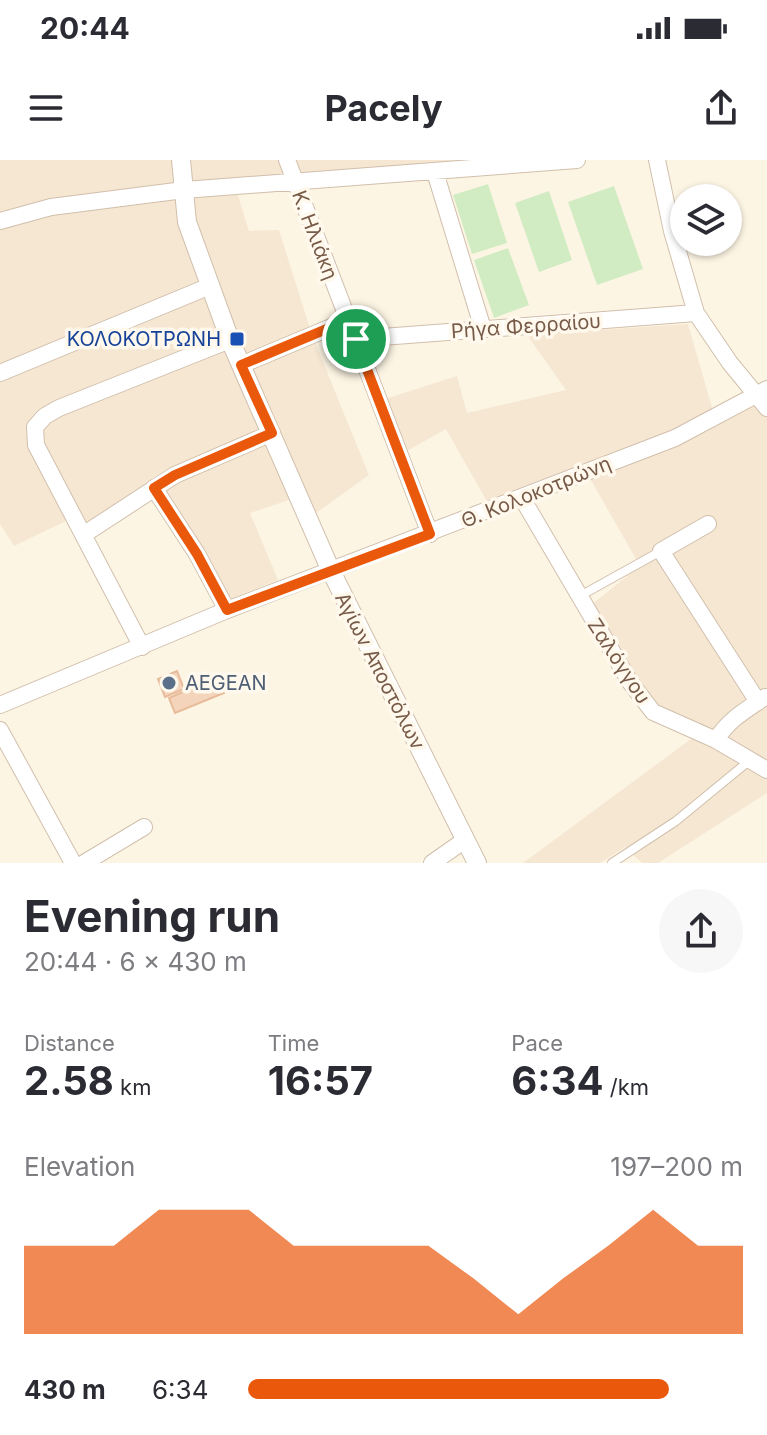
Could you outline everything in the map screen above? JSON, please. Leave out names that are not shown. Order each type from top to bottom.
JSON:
[{"type":"street","name":"Αγίων Αποστόλων","points":[[181,160],[187,222],[230,340],[331,571],[477,863]]},
{"type":"street","name":"Κ. Ηλιάκη","points":[[287,160],[430,534]]},
{"type":"street","points":[[0,221],[51,207],[184,190],[577,160]]},
{"type":"street","points":[[657,160],[672,231],[696,313],[730,363],[763,397]]},
{"type":"street","points":[[435,172],[483,329]]},
{"type":"street","points":[[0,373],[210,286]]},
{"type":"street","name":"Ρήγα Φερραίου","points":[[356,339],[696,313]]},
{"type":"street","points":[[241,365],[348,320]]},
{"type":"street","points":[[142,647],[36,445],[35,427],[45,416],[59,408],[230,340]]},
{"type":"street","name":"Θ. Κολοκοτρώνη","points":[[0,705],[227,610],[675,438],[763,397]]},
{"type":"street","points":[[83,535],[188,469],[272,433]]},
{"type":"street","points":[[154,488],[197,554],[227,610]]},
{"type":"street","name":"Ζαλόγγου","points":[[522,498],[630,682],[653,712],[716,740],[767,770]]},
{"type":"street","points":[[708,524],[661,551],[763,699],[734,718],[716,740]]},
{"type":"street","points":[[0,730],[73,863]]},
{"type":"street","points":[[84,863],[144,827]]},
{"type":"street","points":[[432,863],[465,840]]},
{"type":"lane","points":[[579,597],[661,551]]},
{"type":"lane","points":[[612,863],[676,821],[751,759]]},
{"type":"shaded area","points":[[0,160],[514,160],[236,189],[249,231],[279,230],[312,335],[369,475],[309,518],[298,497],[250,513],[278,580],[225,601],[154,492],[85,538],[74,517],[14,546],[0,524]]},
{"type":"shaded area","points":[[688,324],[715,418],[752,392],[767,409],[767,793],[658,863],[642,863],[625,847],[600,863],[523,863],[695,736],[656,715],[591,605],[640,566],[588,475],[489,505],[446,429],[398,456],[382,400],[457,376],[467,413],[566,390],[527,335]]},
{"type":"green space","points":[[488,184],[507,243],[472,254],[453,195]]},
{"type":"green space","points":[[614,186],[643,269],[597,285],[568,202]]},
{"type":"green space","points":[[549,191],[572,260],[539,272],[515,203]]},
{"type":"green space","points":[[508,248],[529,305],[494,318],[474,260]]},
{"type":"building","points":[[177,671],[184,689],[165,697],[158,679]]},
{"type":"building","points":[[217,677],[224,693],[175,713],[169,698]]},
{"type":"place","name":"ΚΟΛΟΚΟΤΡΩΝΗ","points":[[237,339]]},
{"type":"place","name":"AEGEAN","points":[[169,683]]},
{"type":"route","points":[[348,320],[356,339],[430,534],[227,610],[197,554],[154,488],[175,475],[272,433],[241,365],[348,320]]}]
